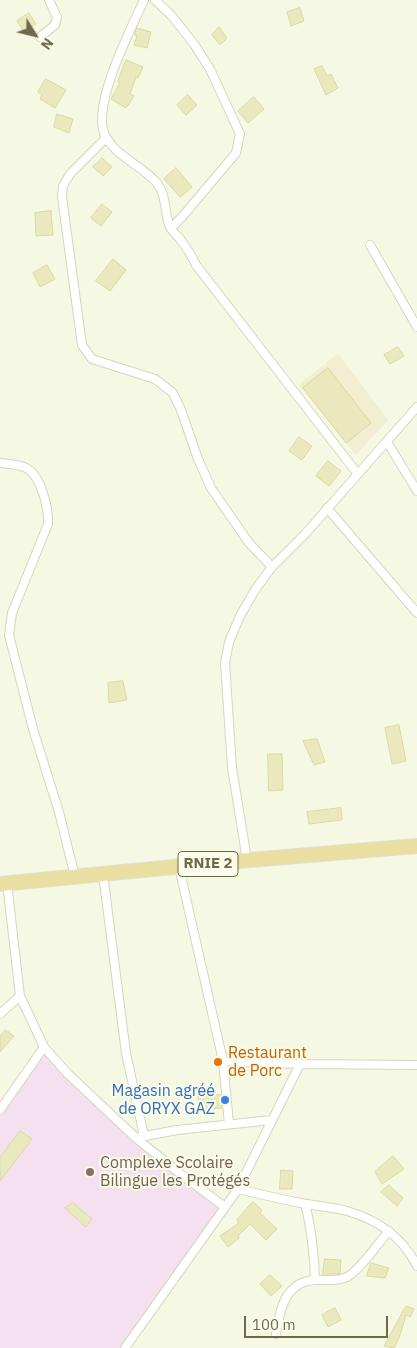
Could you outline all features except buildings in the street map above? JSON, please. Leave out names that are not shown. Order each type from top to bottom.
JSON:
[{"type":"highway","name":"RNIE 2","points":[[3,884],[246,860],[417,846]]},
{"type":"street","points":[[40,37],[55,25],[58,17],[49,0]]},
{"type":"street","points":[[144,0],[107,85],[101,119],[106,138],[158,185],[163,194],[170,228],[357,473]]},
{"type":"street","points":[[155,0],[171,15],[210,69],[240,134],[236,153],[182,217],[170,228]]},
{"type":"street","points":[[106,138],[70,174],[63,186],[62,197],[82,345],[92,359],[155,379],[166,386],[173,394],[211,488],[249,543],[272,567]]},
{"type":"street","points":[[370,245],[417,327]]},
{"type":"street","points":[[246,860],[232,768],[225,664],[230,642],[240,616],[255,590],[272,567],[417,407]]},
{"type":"street","points":[[387,442],[417,491]]},
{"type":"street","points":[[0,463],[23,467],[32,473],[39,483],[49,512],[48,524],[12,613],[9,636],[33,729],[62,820],[75,878]]},
{"type":"street","points":[[327,508],[417,613]]},
{"type":"street","points":[[179,867],[223,1061],[229,1124]]},
{"type":"street","points":[[103,874],[126,1053],[144,1136]]},
{"type":"street","points":[[3,884],[20,996],[44,1047],[67,1073],[136,1138],[225,1207]]},
{"type":"street","points":[[0,1014],[20,996]]},
{"type":"street","points":[[0,1110],[44,1047]]},
{"type":"street","points":[[223,1061],[417,1065]]},
{"type":"street","points":[[125,1348],[238,1189],[300,1064]]},
{"type":"street","points":[[136,1138],[177,1130],[272,1120]]},
{"type":"street","points":[[238,1189],[272,1198],[346,1211],[373,1221],[401,1240],[417,1266]]},
{"type":"street","points":[[305,1204],[311,1227],[315,1280]]},
{"type":"street","points":[[276,1334],[282,1304],[291,1291],[301,1283],[315,1280],[334,1281],[347,1277],[355,1271],[388,1231]]},
{"type":"shaded area","points":[[338,353],[388,420],[356,455],[299,385]]},
{"type":"shaded area","name":"Complexe Scolaire Bilingue les Protégés","points":[[44,1047],[135,1137],[225,1207],[125,1348],[0,1348],[0,1110]]},
{"type":"place","name":"Restaurant de Porc","points":[[218,1062]]},
{"type":"place","name":"Magasin agréé de ORYX GAZ","points":[[225,1100]]},
{"type":"place","name":"Complexe Scolaire Bilingue les Protégés","points":[[90,1172]]}]
